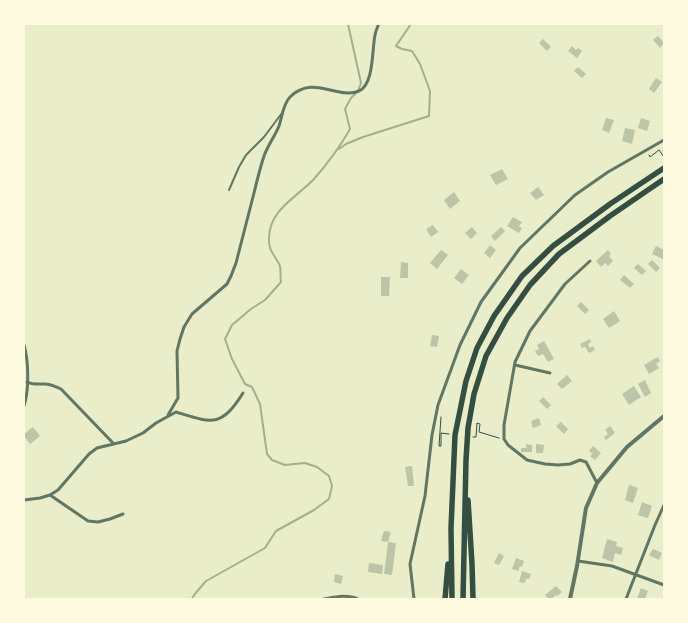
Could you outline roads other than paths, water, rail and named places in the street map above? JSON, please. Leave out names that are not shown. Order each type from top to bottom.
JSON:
[{"type":"highway","points":[[445,599],[451,528],[455,435],[466,381],[477,348],[494,316],[522,276],[552,246],[664,168]]},
{"type":"highway","points":[[463,599],[468,428],[474,394],[486,356],[507,318],[530,285],[559,254],[664,179]]},
{"type":"highway","points":[[466,460],[473,599]]},
{"type":"highway","points":[[451,528],[452,599]]},
{"type":"street","points":[[168,415],[178,398],[177,362],[180,339],[184,327],[192,314],[227,284],[231,276],[264,156],[278,127],[287,101],[302,90],[312,87],[346,92],[354,92],[364,88],[369,78],[378,24]]},
{"type":"street","points":[[414,599],[410,564],[425,496],[432,435],[438,405],[460,345],[481,302],[520,248],[575,195],[608,172],[664,140]]},
{"type":"street","points":[[590,261],[565,284],[530,331],[515,364],[504,425],[504,438],[508,445],[527,460],[558,465],[570,464],[580,460],[586,462],[598,483]]},
{"type":"street","points":[[24,345],[27,358],[24,406]]},
{"type":"street","points":[[515,364],[550,373]]},
{"type":"street","points":[[27,382],[34,385],[50,385],[61,389],[114,444]]},
{"type":"street","points":[[24,500],[40,498],[58,490],[89,454],[97,448],[126,441],[143,433],[168,415],[176,412],[212,421],[222,419],[244,393]]},
{"type":"street","points":[[570,599],[586,508],[598,483],[627,447],[664,416]]},
{"type":"street","points":[[50,495],[88,521],[98,522],[123,514]]},
{"type":"street","points":[[626,599],[654,525],[664,505]]},
{"type":"street","points":[[578,561],[612,566],[664,585]]},
{"type":"street","points":[[324,599],[342,596],[358,599]]},
{"type":"lane","points":[[229,190],[243,159],[267,134],[283,111]]},
{"type":"waterway","points":[[192,599],[206,581],[265,548],[276,531],[314,510],[329,499],[332,486],[329,476],[317,467],[305,463],[285,465],[272,460],[267,454],[260,404],[252,387],[245,384],[232,359],[225,339],[232,325],[265,300],[281,282],[280,266],[269,243],[270,228],[285,205],[307,186],[329,161],[350,129],[345,109],[351,98],[358,91],[361,83],[348,24]]},
{"type":"waterway","points":[[339,149],[363,137],[429,116],[430,91],[420,64],[412,51],[396,46],[411,24]]}]
